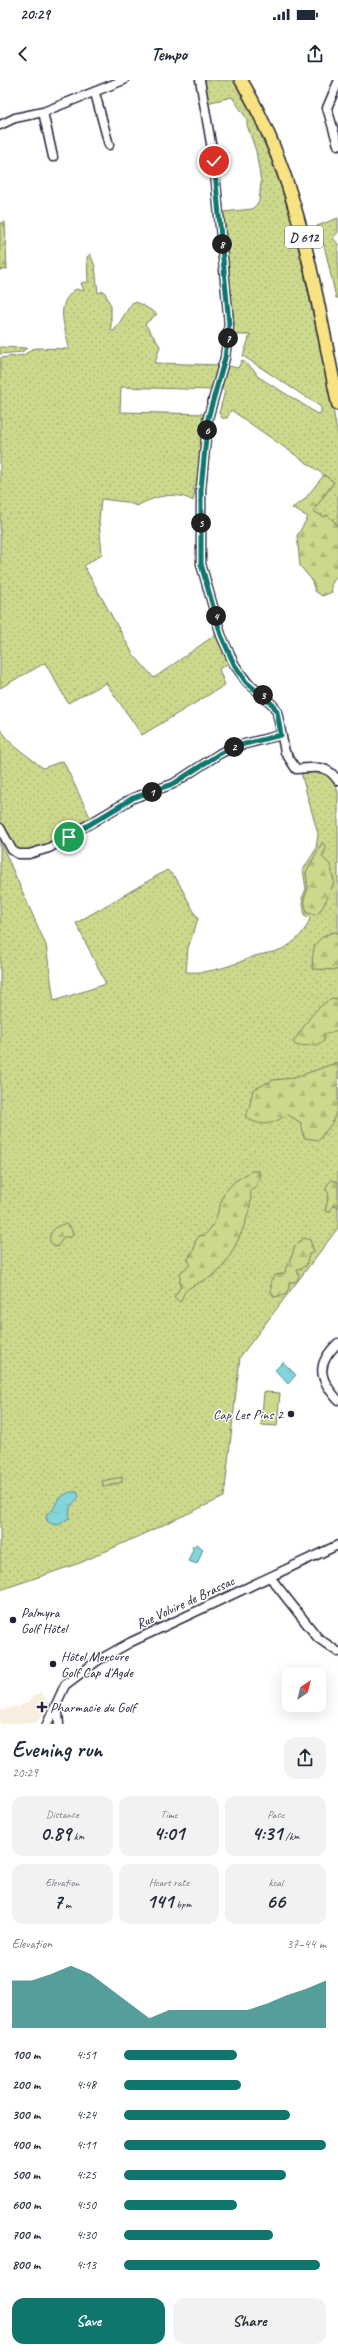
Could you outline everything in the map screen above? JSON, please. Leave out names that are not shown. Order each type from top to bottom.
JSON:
[{"type":"highway","name":"D 612","points":[[242,80],[278,154],[298,212],[309,257],[338,404]]},
{"type":"street","points":[[0,125],[15,118],[43,112],[59,104],[95,93],[124,80]]},
{"type":"street","points":[[200,80],[214,161],[229,324],[225,358],[208,418],[201,489],[201,564],[221,635],[234,664],[246,682],[273,705],[277,712],[281,735],[288,758],[296,769],[319,766],[328,769],[338,781]]},
{"type":"street","points":[[338,82],[328,108],[338,145]]},
{"type":"street","points":[[95,93],[109,145]]},
{"type":"street","points":[[43,112],[53,157]]},
{"type":"street","points":[[0,828],[12,850],[18,854],[28,854],[50,848],[133,798],[173,784],[219,754],[233,747],[281,735]]},
{"type":"street","points":[[338,1343],[326,1358],[322,1371],[325,1385],[338,1400]]},
{"type":"street","name":"Rue Volvire de Brassac","points":[[47,1724],[57,1700],[70,1679],[116,1650],[338,1545]]},
{"type":"street","points":[[270,1577],[318,1638],[338,1652]]},
{"type":"street","points":[[57,1700],[59,1724]]},
{"type":"shaded area","points":[[41,1692],[51,1706],[36,1723],[0,1724],[0,1711],[16,1706],[18,1708]]},
{"type":"green space","points":[[203,80],[237,80],[255,113],[291,204],[324,358],[338,437],[338,525],[327,515],[324,517],[313,511],[334,482],[231,410],[227,418],[222,418],[219,413],[225,391],[219,387],[228,366],[238,368],[242,360],[255,371],[257,376],[317,414],[321,413],[321,407],[243,356],[250,335],[230,335],[233,318],[223,212],[252,209],[259,202],[261,182],[256,151],[247,125],[247,119],[232,97],[207,103]]},
{"type":"green space","points":[[338,218],[338,232],[333,238],[338,244],[338,298],[336,298],[325,249],[317,226]]},
{"type":"green space","points":[[5,222],[7,269],[0,270],[0,223]]},
{"type":"green space","points":[[90,254],[95,266],[98,293],[104,291],[111,306],[111,330],[114,331],[133,302],[139,303],[157,314],[145,324],[160,346],[155,363],[221,365],[214,390],[121,387],[120,412],[207,414],[197,483],[193,489],[195,490],[193,501],[172,495],[150,500],[137,506],[126,502],[101,499],[99,521],[102,554],[84,566],[133,654],[154,678],[222,630],[231,662],[219,669],[225,685],[142,735],[106,683],[68,703],[45,663],[0,688],[0,358],[24,355],[32,349],[37,348],[69,349],[64,325],[63,309],[69,295],[76,289],[84,291],[81,283],[88,282],[87,257]]},
{"type":"green space","points":[[0,347],[27,348],[22,352],[0,354]]},
{"type":"green space","points":[[324,475],[334,482],[313,511],[324,517],[327,515],[338,525],[338,578],[336,577],[331,585],[332,592],[322,596],[315,591],[311,579],[300,566],[297,536],[308,517],[292,508],[304,500]]},
{"type":"green space","points":[[0,729],[12,744],[43,768],[63,761],[92,821],[45,848],[20,852],[14,847],[0,825]]},
{"type":"green space","points":[[316,769],[332,777],[338,792],[338,1228],[240,1357],[224,1497],[80,1563],[0,1590],[0,841],[46,945],[54,1001],[106,984],[76,923],[167,870],[176,878],[198,919],[188,948],[186,972],[205,972],[230,966],[255,956],[287,947],[306,927],[310,918],[305,916],[302,898],[306,889],[303,870],[316,849],[318,834],[301,773]]},
{"type":"green space","points":[[322,843],[325,845],[326,849],[322,857],[330,864],[334,882],[325,903],[317,915],[307,913],[304,899],[308,888],[306,872]]},
{"type":"green space","points":[[334,932],[338,933],[338,970],[312,969],[315,945],[321,938]]},
{"type":"green space","points":[[332,998],[338,999],[338,1030],[324,1035],[324,1041],[316,1045],[297,1046],[293,1042],[310,1018],[319,1008]]},
{"type":"green space","points":[[338,1062],[338,1107],[332,1123],[319,1140],[304,1138],[301,1123],[287,1114],[277,1121],[266,1124],[261,1124],[250,1120],[245,1116],[253,1090],[273,1080],[294,1078]]},
{"type":"green space","points":[[252,1171],[259,1171],[260,1178],[255,1187],[250,1191],[250,1208],[242,1232],[231,1254],[220,1270],[209,1278],[186,1290],[180,1302],[174,1297],[180,1288],[180,1273],[190,1265],[188,1259],[194,1249],[195,1242],[199,1236],[205,1235],[214,1224],[224,1193],[235,1181]]},
{"type":"green space","points":[[332,1180],[338,1182],[338,1208],[333,1205],[330,1212],[325,1211],[329,1194],[326,1190],[327,1185]]},
{"type":"green space","points":[[65,1224],[70,1226],[73,1234],[71,1237],[64,1237],[57,1247],[50,1241],[51,1234],[57,1227]]},
{"type":"green space","points":[[304,1238],[310,1240],[314,1252],[309,1254],[306,1266],[297,1270],[299,1277],[295,1282],[289,1282],[289,1288],[285,1295],[274,1297],[271,1291],[271,1280],[276,1275],[285,1273],[294,1247]]},
{"type":"green space","points":[[264,1392],[280,1393],[277,1426],[261,1425]]},
{"type":"green space","points":[[122,1477],[122,1482],[104,1487],[102,1481]]},
{"type":"water","points":[[283,1362],[296,1375],[288,1384],[275,1370]]},
{"type":"water","points":[[70,1492],[77,1492],[79,1497],[70,1507],[69,1518],[59,1525],[52,1524],[47,1521],[46,1514],[52,1511],[59,1498]]},
{"type":"water","points":[[197,1544],[203,1549],[197,1564],[188,1561],[193,1549],[192,1547]]},
{"type":"place","name":"Cap Les Pins 2","points":[[291,1414]]},
{"type":"place","name":"Palmyra Golf Hôtel","points":[[13,1620]]},
{"type":"place","name":"Hôtel Mercure Golf Cap d'Agde","points":[[53,1664]]},
{"type":"place","name":"Pharmacie du Golf","points":[[42,1707]]},
{"type":"route","points":[[69,837],[133,798],[173,784],[219,754],[233,747],[281,735],[277,712],[273,705],[268,699],[246,682],[234,664],[221,635],[201,564],[201,489],[208,418],[225,358],[229,324],[214,161]]}]
